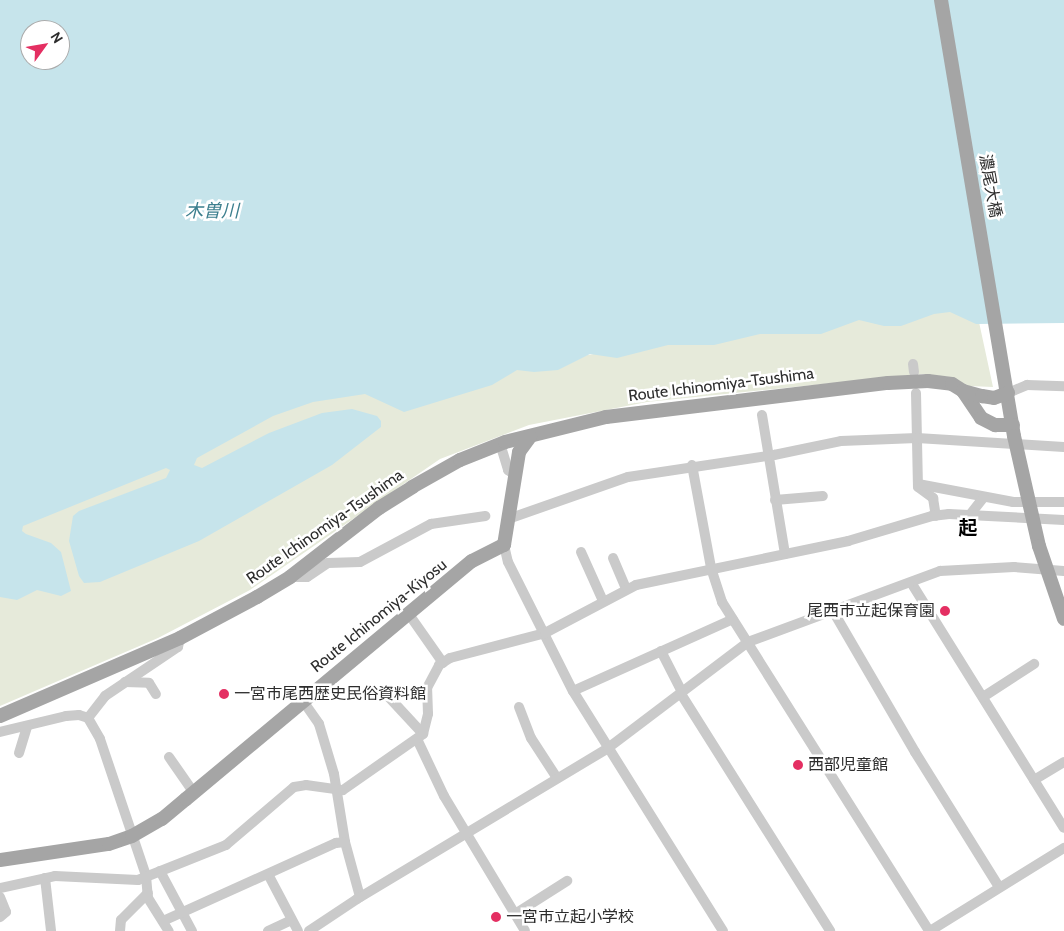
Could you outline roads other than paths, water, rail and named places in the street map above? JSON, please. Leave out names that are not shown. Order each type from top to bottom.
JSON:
[{"type":"main road","name":"濃尾大橋","points":[[941,0],[1013,431],[1039,546],[1064,619]]},
{"type":"main road","name":"Route Ichinomiya-Tsushima","points":[[0,716],[180,638],[290,577],[379,508],[412,487],[460,460],[505,442],[606,417],[888,383],[937,382],[952,384],[963,391],[994,398],[1008,393]]},
{"type":"main road","points":[[963,391],[981,418],[1013,431]]},
{"type":"main road","points":[[504,545],[519,452],[530,437]]},
{"type":"main road","name":"Route Ichinomiya-Kiyosu","points":[[0,860],[109,844],[132,836],[162,818],[472,561],[504,545]]},
{"type":"street","points":[[1008,393],[1027,385],[1064,386]]},
{"type":"street","points":[[916,393],[918,484],[933,498],[936,516]]},
{"type":"street","points":[[762,415],[785,554]]},
{"type":"street","points":[[508,519],[628,477],[692,465],[769,456],[841,441],[917,438],[1064,447]]},
{"type":"street","points":[[502,450],[508,470],[514,474]]},
{"type":"street","points":[[692,465],[711,568],[722,602],[930,931],[998,887],[1064,848]]},
{"type":"street","points":[[918,484],[1013,502],[1064,502]]},
{"type":"street","points":[[775,500],[822,496]]},
{"type":"street","points":[[969,516],[984,497]]},
{"type":"street","points":[[290,577],[307,577],[328,563],[360,562],[431,524],[486,516]]},
{"type":"street","points":[[0,888],[45,878],[127,882],[226,845],[294,787],[306,785],[337,791],[357,783],[420,736],[428,714],[427,688],[443,663],[545,633],[626,589],[711,568],[848,541],[936,516],[1064,520]]},
{"type":"street","points":[[504,545],[508,562],[573,692],[723,931]]},
{"type":"street","points":[[581,552],[603,601]]},
{"type":"street","points":[[613,558],[626,589]]},
{"type":"street","points":[[309,931],[360,897],[608,748],[748,642],[912,584],[940,572],[965,568],[1014,567],[1064,571]]},
{"type":"street","points":[[912,584],[1064,828]]},
{"type":"street","points":[[833,612],[915,752],[998,887]]},
{"type":"street","points":[[408,613],[443,663]]},
{"type":"street","points":[[573,692],[733,619]]},
{"type":"street","points":[[88,718],[96,704],[125,682],[178,647],[180,638]]},
{"type":"street","points":[[661,652],[682,693],[830,931]]},
{"type":"street","points":[[982,698],[1034,664]]},
{"type":"street","points":[[125,682],[150,683],[156,694]]},
{"type":"street","points":[[386,694],[420,736],[444,796],[526,931]]},
{"type":"street","points":[[303,702],[320,724],[337,791],[344,842],[360,897]]},
{"type":"street","points":[[519,707],[531,738],[557,778]]},
{"type":"street","points":[[0,732],[78,714],[88,718],[100,739],[146,876],[148,893],[169,931]]},
{"type":"street","points":[[18,753],[27,726]]},
{"type":"street","points":[[169,757],[194,793]]},
{"type":"street","points":[[1034,780],[1064,762]]},
{"type":"street","points":[[163,921],[269,876],[336,842],[344,842]]},
{"type":"street","points":[[160,871],[192,931]]},
{"type":"street","points":[[269,876],[298,931]]},
{"type":"street","points":[[45,878],[50,931]]},
{"type":"street","points":[[515,914],[567,881]]},
{"type":"street","points":[[120,931],[121,920],[148,893]]},
{"type":"street","points":[[0,897],[6,912],[0,917]]},
{"type":"street","points":[[268,931],[292,920]]},
{"type":"water","name":"木曽川","points":[[0,0],[1064,0],[1064,323],[976,324],[950,312],[934,314],[901,326],[884,326],[859,320],[821,334],[760,334],[714,345],[668,345],[617,358],[590,354],[558,370],[534,372],[517,370],[492,385],[404,412],[365,394],[313,402],[273,416],[197,458],[194,465],[202,468],[269,433],[322,413],[352,409],[377,416],[381,421],[381,427],[332,465],[199,541],[100,582],[84,583],[79,576],[69,541],[73,516],[79,511],[166,478],[170,470],[166,468],[23,526],[22,531],[26,534],[51,543],[61,552],[71,591],[61,596],[37,590],[17,600],[0,597]]},
{"type":"place","name":"尾西市立起保育園","points":[[945,611]]},
{"type":"place","name":"一宮市尾西歴史民俗資料館","points":[[224,694]]},
{"type":"place","name":"西部児童館","points":[[798,765]]},
{"type":"place","name":"一宮市立起小学校","points":[[496,917]]},
{"type":"district","name":"起","points":[[968,528]]}]
